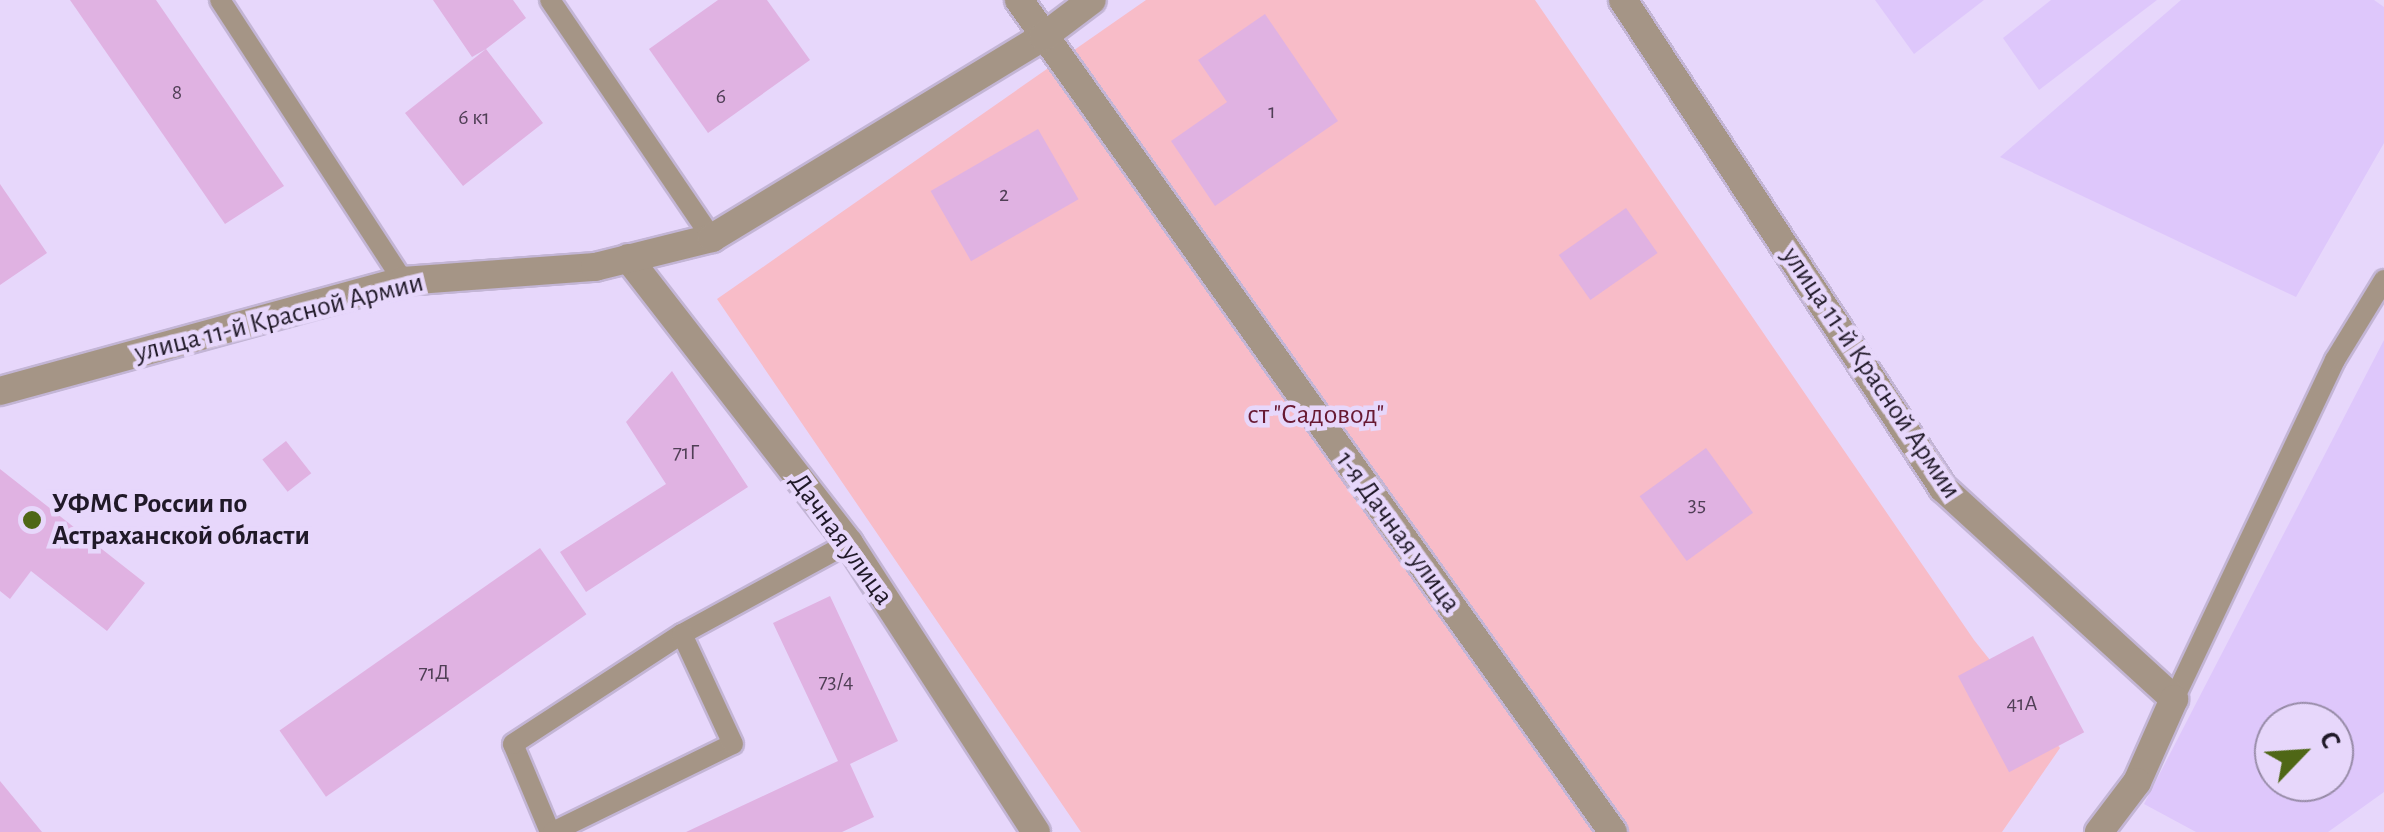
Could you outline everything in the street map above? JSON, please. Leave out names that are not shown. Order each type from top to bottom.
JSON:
[{"type":"street","points":[[1019,0],[1043,37]]},
{"type":"street","name":"улица 11-й Красной Армии","points":[[0,391],[403,280],[596,266],[712,238],[1043,37],[1092,0]]},
{"type":"street","name":"улица 11-й Красной Армии","points":[[1623,0],[1943,488],[2174,699]]},
{"type":"street","name":"1-я Дачная улица","points":[[1043,37],[1613,832]]},
{"type":"street","name":"Дачная улица","points":[[628,258],[850,543],[1036,832]]},
{"type":"street","points":[[2099,832],[2137,782],[2174,699]]},
{"type":"lane","points":[[220,0],[403,280]]},
{"type":"lane","points":[[550,0],[712,238]]},
{"type":"lane","points":[[2174,699],[2335,360],[2384,280]]},
{"type":"lane","points":[[682,634],[733,744],[552,832],[514,744],[682,634],[850,543]]},
{"type":"shaded area","points":[[1875,0],[1984,0],[1914,54]]},
{"type":"shaded area","points":[[2051,0],[2157,0],[2039,90],[2003,38]]},
{"type":"shaded area","points":[[2181,0],[2374,0],[2384,7],[2384,143],[2296,297],[2000,157]]},
{"type":"shaded area","points":[[2384,340],[2384,792],[2328,832],[2196,832],[2144,804]]},
{"type":"green space","name":"ст \"Садовод\"","points":[[1146,0],[1535,0],[1974,640],[2060,748],[2002,832],[1081,832],[717,299]]},
{"type":"building","points":[[70,0],[156,0],[284,186],[225,224]]},
{"type":"building","points":[[433,0],[513,0],[526,18],[472,57]]},
{"type":"building","points":[[718,0],[767,0],[810,60],[708,133],[649,49]]},
{"type":"building","points":[[1265,14],[1338,121],[1215,206],[1171,141],[1227,102],[1198,60]]},
{"type":"building","points":[[486,49],[543,123],[463,186],[405,113]]},
{"type":"building","points":[[1038,129],[1078,199],[971,261],[931,191]]},
{"type":"building","points":[[0,184],[47,253],[0,285]]},
{"type":"building","points":[[1626,208],[1658,253],[1590,300],[1559,255]]},
{"type":"building","points":[[672,371],[748,487],[586,592],[560,552],[666,484],[626,422]]},
{"type":"building","points":[[286,441],[311,473],[288,492],[262,459]]},
{"type":"building","points":[[1706,448],[1753,513],[1687,561],[1640,496]]},
{"type":"building","name":"УФМС России по Астраханской области","points":[[0,469],[145,583],[107,631],[31,571],[10,599],[0,591]]},
{"type":"building","points":[[540,548],[586,614],[326,797],[280,730]]},
{"type":"building","points":[[830,596],[898,741],[850,764],[874,817],[842,832],[686,832],[838,761],[773,623]]},
{"type":"building","points":[[2033,636],[2084,732],[2009,772],[1958,676]]},
{"type":"building","points":[[0,781],[42,832],[0,832]]},
{"type":"place","name":"УФМС России по Астраханской области","points":[[32,520]]}]
